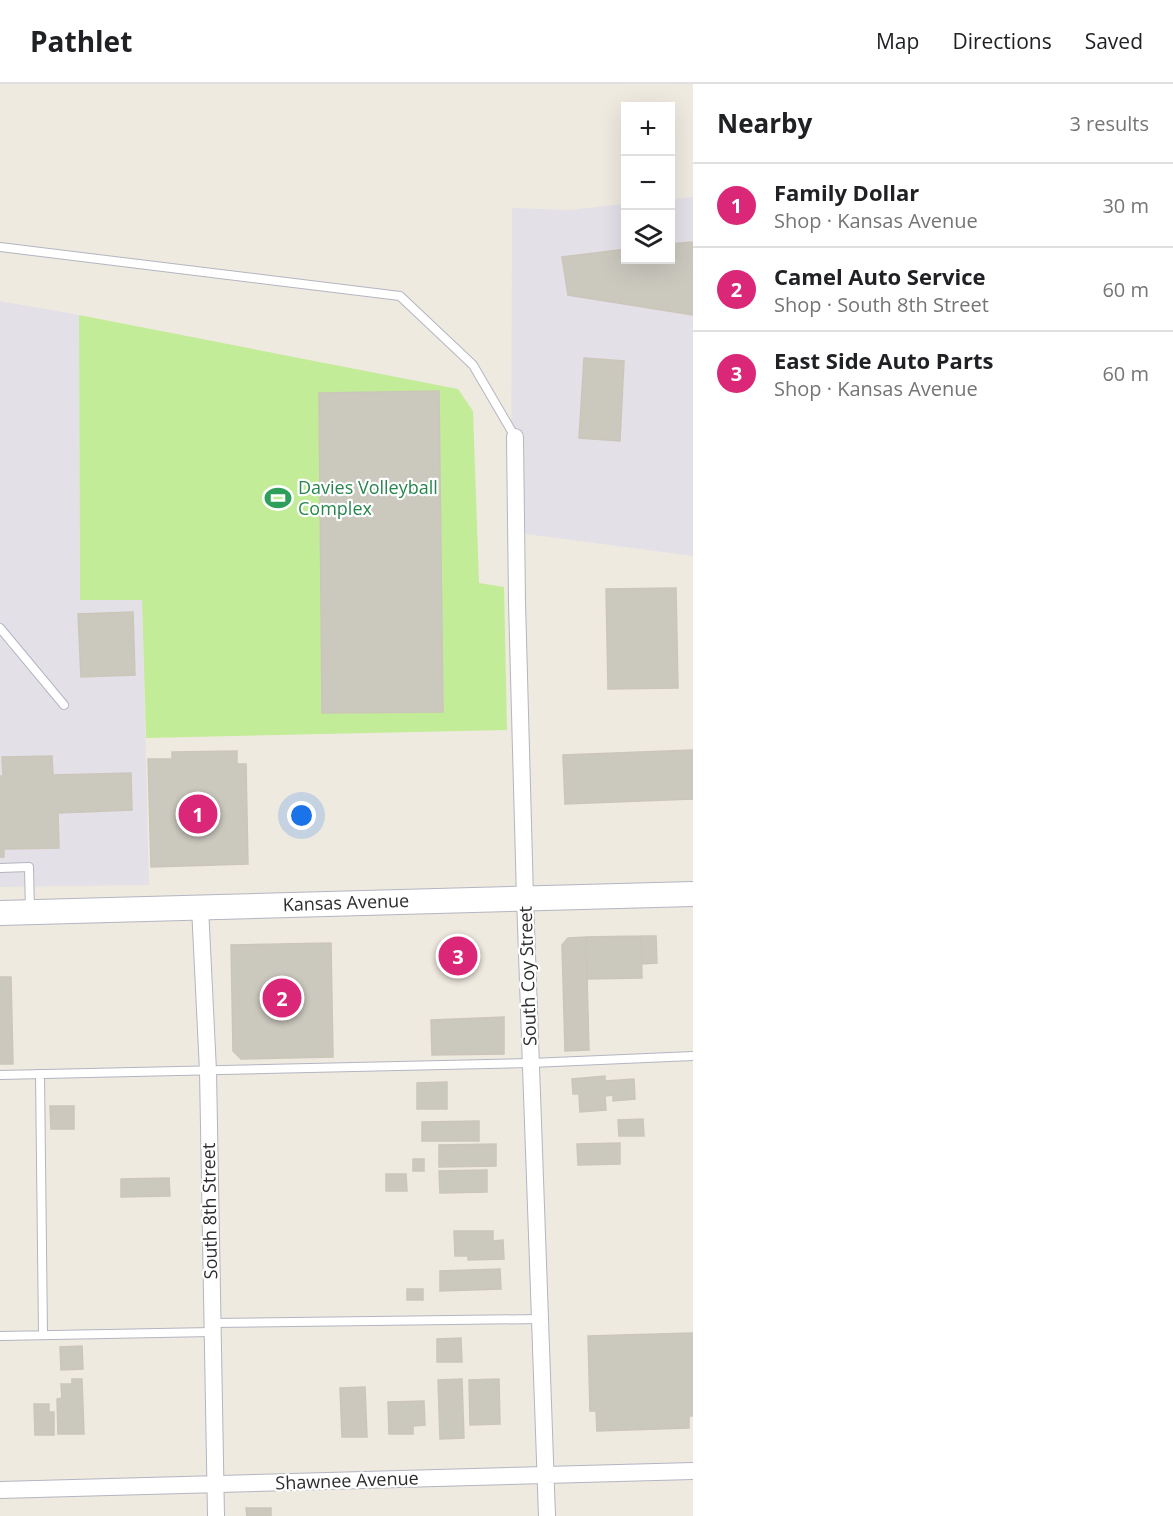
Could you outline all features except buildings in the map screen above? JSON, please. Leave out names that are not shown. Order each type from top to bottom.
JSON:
[{"type":"main road","name":"Kansas Avenue","points":[[0,913],[693,894]]},
{"type":"street","name":"South Coy Street","points":[[515,437],[525,898],[547,1516]]},
{"type":"street","name":"South 8th Street","points":[[200,907],[208,1071],[216,1516]]},
{"type":"street","name":"Shawnee Avenue","points":[[0,1490],[693,1471]]},
{"type":"lane","points":[[0,247],[400,296],[473,365],[515,437]]},
{"type":"lane","points":[[0,628],[64,705]]},
{"type":"lane","points":[[0,868],[29,867],[30,912]]},
{"type":"lane","points":[[0,1075],[531,1063],[693,1056]]},
{"type":"lane","points":[[40,1074],[43,1335]]},
{"type":"lane","points":[[0,1336],[540,1319]]},
{"type":"shaded area","points":[[693,197],[693,556],[511,532],[512,208],[568,210],[621,204],[621,264],[675,264],[675,199]]},
{"type":"shaded area","points":[[0,301],[79,315],[80,600],[142,599],[149,885],[0,887]]},
{"type":"green space","name":"Davies Volleyball Complex","points":[[79,315],[458,389],[473,411],[479,583],[504,587],[507,730],[146,738],[142,600],[80,600]]},
{"type":"place","name":"Davies Volleyball Complex","points":[[278,498]]},
{"type":"place","name":"Family Dollar","points":[[198,814]]},
{"type":"place","name":"East Side Auto Parts","points":[[458,956]]},
{"type":"place","name":"Camel Auto Service","points":[[282,998]]}]
